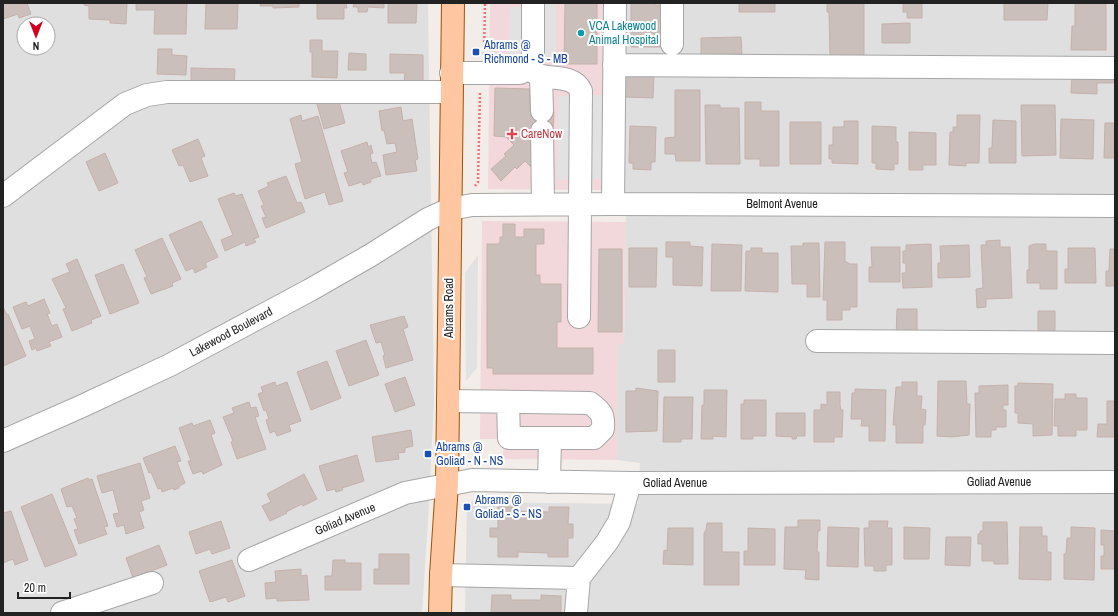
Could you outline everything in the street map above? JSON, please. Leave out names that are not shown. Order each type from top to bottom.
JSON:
[{"type":"main road","name":"Abrams Road","points":[[440,613],[447,484],[452,3]]},
{"type":"street","points":[[533,3],[532,63],[535,72],[542,121],[543,204]]},
{"type":"street","points":[[614,204],[615,3]]},
{"type":"street","points":[[672,3],[672,44]]},
{"type":"street","points":[[614,65],[1115,68]]},
{"type":"street","points":[[3,196],[125,104],[147,95],[167,92],[451,83],[535,72],[572,81],[579,86],[581,91],[579,317]]},
{"type":"street","name":"Belmont Avenue","points":[[450,210],[472,205],[543,204],[1115,206]]},
{"type":"street","name":"Lakewood Boulevard","points":[[3,441],[170,365],[310,290],[371,255],[428,219],[450,210]]},
{"type":"street","points":[[817,341],[1115,343]]},
{"type":"street","points":[[448,401],[590,403],[598,409],[604,418],[603,429],[594,438],[509,438],[508,402]]},
{"type":"street","points":[[549,482],[550,438]]},
{"type":"street","name":"Goliad Avenue","points":[[249,560],[405,493],[472,480],[630,483],[1115,482]]},
{"type":"street","points":[[576,613],[579,578],[617,526],[622,514],[630,483]]},
{"type":"street","points":[[441,575],[579,578]]},
{"type":"street","points":[[62,613],[152,583]]},
{"type":"path","points":[[484,58],[485,3]]},
{"type":"path","points":[[473,188],[478,182],[480,88]]},
{"type":"shaded area","points":[[3,3],[428,3],[434,401],[422,613],[3,613]]},
{"type":"shaded area","points":[[490,3],[610,3],[607,190],[488,189]]},
{"type":"shaded area","points":[[524,3],[556,3],[556,58],[509,58],[510,7],[524,7]]},
{"type":"shaded area","points":[[610,3],[1115,3],[1115,613],[465,613],[467,502],[638,504],[640,463],[617,460],[618,344],[624,344],[626,222],[625,192],[607,190]]},
{"type":"shaded area","points":[[603,95],[604,179],[557,180],[558,96]]},
{"type":"shaded area","points":[[482,221],[626,222],[624,344],[618,344],[617,460],[503,459],[503,439],[480,439]]},
{"type":"shaded area","points":[[478,255],[477,368],[466,381],[465,273]]},
{"type":"building","points":[[3,3],[27,3],[31,14],[18,16],[18,14],[3,19]]},
{"type":"building","points":[[84,3],[127,3],[126,24],[110,23],[110,20],[89,19],[89,6],[84,5]]},
{"type":"building","points":[[136,3],[187,3],[186,34],[154,34],[155,10],[136,10]]},
{"type":"building","points":[[206,3],[238,3],[237,29],[205,29]]},
{"type":"building","points":[[261,3],[299,3],[299,7],[273,8],[273,6],[260,6]]},
{"type":"building","points":[[317,3],[346,3],[347,8],[344,8],[344,19],[317,19]]},
{"type":"building","points":[[354,3],[384,3],[384,8],[368,7],[367,12],[358,12],[358,7],[353,7]]},
{"type":"building","points":[[388,3],[417,3],[416,23],[388,23]]},
{"type":"building","name":"VCA Lakewood Animal Hospital","points":[[565,3],[597,3],[597,64],[564,64]]},
{"type":"building","points":[[631,3],[655,3],[655,5],[666,5],[666,21],[659,21],[659,29],[655,29],[665,30],[665,47],[631,47]]},
{"type":"building","points":[[739,3],[775,3],[775,12],[739,12]]},
{"type":"building","points":[[827,3],[864,3],[864,56],[830,56],[829,12],[827,12]]},
{"type":"building","points":[[903,3],[922,3],[922,18],[907,18],[907,12],[903,12]]},
{"type":"building","points":[[1004,3],[1048,3],[1047,20],[1004,20]]},
{"type":"building","points":[[1075,3],[1106,3],[1106,50],[1071,50],[1072,26],[1075,26]]},
{"type":"building","points":[[910,23],[910,43],[882,43],[882,24]]},
{"type":"building","points":[[741,37],[742,54],[701,55],[701,38]]},
{"type":"building","points":[[310,40],[322,40],[322,51],[338,51],[337,78],[312,77],[312,52],[310,52]]},
{"type":"building","points":[[158,49],[172,49],[172,55],[187,56],[186,75],[157,74]]},
{"type":"building","points":[[349,53],[366,54],[366,70],[348,70]]},
{"type":"building","points":[[390,54],[423,55],[423,84],[404,84],[405,73],[390,73]]},
{"type":"building","points":[[191,68],[235,69],[234,85],[191,84]]},
{"type":"building","points":[[621,69],[654,72],[653,98],[626,97],[626,95],[620,95]]},
{"type":"building","points":[[1115,72],[1115,83],[1097,83],[1097,94],[1071,93],[1072,74]]},
{"type":"building","name":"CareNow","points":[[495,88],[530,89],[529,111],[554,112],[553,131],[529,131],[529,141],[532,141],[531,167],[525,161],[517,169],[515,167],[501,181],[491,169],[506,156],[504,154],[514,145],[506,137],[494,136]]},
{"type":"building","points":[[675,90],[700,90],[700,161],[676,161],[675,154],[665,154],[665,138],[675,137]]},
{"type":"building","points":[[338,98],[345,123],[324,129],[317,104]]},
{"type":"building","points":[[745,102],[761,102],[761,111],[779,111],[779,166],[760,166],[760,159],[745,159]]},
{"type":"building","points":[[705,105],[720,105],[720,108],[739,108],[740,164],[706,164]]},
{"type":"building","points":[[1021,105],[1055,105],[1056,155],[1022,156]]},
{"type":"building","points":[[401,107],[403,121],[412,119],[418,159],[415,160],[417,171],[386,175],[383,155],[397,152],[395,143],[387,144],[384,130],[382,131],[379,111]]},
{"type":"building","points":[[301,115],[302,121],[318,116],[343,201],[329,205],[325,192],[305,199],[295,164],[302,162],[290,119]]},
{"type":"building","points":[[957,115],[980,115],[979,163],[966,163],[966,166],[949,165],[950,132],[953,132],[953,127],[957,127]]},
{"type":"building","points":[[1061,119],[1094,120],[1093,159],[1060,158]]},
{"type":"building","points":[[993,120],[1016,121],[1016,163],[989,163],[989,148],[992,148]]},
{"type":"building","points":[[844,121],[858,121],[858,164],[832,163],[832,159],[829,159],[829,145],[833,145],[833,127],[844,127]]},
{"type":"building","points":[[790,122],[821,122],[821,164],[790,164]]},
{"type":"building","points":[[1105,123],[1115,123],[1115,158],[1104,158]]},
{"type":"building","points":[[630,126],[656,127],[655,162],[651,162],[651,170],[633,169],[633,163],[629,163]]},
{"type":"building","points":[[872,126],[896,127],[898,164],[894,164],[894,170],[876,169],[876,163],[872,163]]},
{"type":"building","points":[[909,132],[936,133],[936,165],[923,165],[923,170],[909,170]]},
{"type":"building","points":[[198,139],[205,156],[201,158],[208,176],[190,182],[183,165],[179,166],[172,150]]},
{"type":"building","points":[[367,142],[368,147],[371,145],[373,153],[370,154],[372,163],[376,162],[381,176],[371,179],[371,182],[363,185],[362,182],[349,186],[344,173],[348,172],[341,151]]},
{"type":"building","points":[[105,153],[118,183],[99,191],[86,162]]},
{"type":"building","points":[[286,176],[297,203],[301,202],[305,212],[266,228],[262,218],[266,217],[261,206],[264,205],[258,191],[269,186],[267,183]]},
{"type":"building","points":[[234,193],[236,196],[242,194],[259,237],[254,239],[256,242],[246,246],[245,242],[225,251],[221,240],[233,235],[218,199]]},
{"type":"building","points":[[201,221],[218,257],[205,263],[207,267],[195,273],[193,268],[186,271],[169,235]]},
{"type":"building","points":[[503,224],[515,224],[515,237],[524,237],[524,229],[544,229],[544,244],[536,244],[536,275],[540,275],[540,284],[561,284],[561,322],[557,322],[557,348],[593,348],[593,374],[493,374],[493,368],[487,368],[487,244],[500,244],[500,237],[503,237]]},
{"type":"building","points":[[162,238],[181,279],[172,283],[173,286],[151,294],[144,278],[147,277],[135,250]]},
{"type":"building","points":[[1000,240],[1000,247],[1010,247],[1012,298],[986,299],[986,307],[977,308],[976,289],[983,288],[981,245],[986,245],[986,241]]},
{"type":"building","points":[[666,242],[690,242],[690,246],[703,247],[702,286],[673,285],[673,257],[666,257]]},
{"type":"building","points":[[825,242],[845,242],[845,261],[850,264],[857,264],[857,307],[850,307],[850,310],[842,310],[842,320],[827,320],[827,300],[823,300]]},
{"type":"building","points":[[803,243],[819,243],[820,297],[807,297],[807,284],[792,284],[791,246],[803,246]]},
{"type":"building","points":[[712,244],[742,245],[741,291],[711,291]]},
{"type":"building","points":[[931,244],[932,287],[903,288],[902,273],[906,273],[906,263],[903,263],[903,251],[906,251],[906,245]]},
{"type":"building","points":[[1034,244],[1046,244],[1046,251],[1057,251],[1057,289],[1040,289],[1040,283],[1027,283],[1027,270],[1029,270],[1029,246]]},
{"type":"building","points":[[969,245],[970,277],[938,278],[938,263],[941,263],[940,246]]},
{"type":"building","points":[[871,247],[900,247],[900,282],[869,282],[869,267],[872,267]]},
{"type":"building","points":[[629,248],[657,248],[656,287],[629,287]]},
{"type":"building","points":[[751,248],[762,248],[762,253],[778,253],[778,292],[745,291],[746,251],[751,251]]},
{"type":"building","points":[[1068,248],[1095,248],[1096,283],[1065,283],[1065,269],[1068,269]]},
{"type":"building","points":[[599,249],[622,249],[622,332],[598,332]]},
{"type":"building","points":[[1110,249],[1115,249],[1115,286],[1106,286],[1106,271],[1109,271]]},
{"type":"building","points":[[77,259],[101,316],[91,320],[92,323],[72,331],[63,309],[66,308],[52,279],[70,272],[66,264]]},
{"type":"building","points":[[123,264],[139,303],[110,314],[95,275]]},
{"type":"building","points":[[44,299],[50,313],[47,314],[52,326],[57,324],[62,337],[49,342],[51,346],[37,351],[36,348],[32,350],[29,341],[35,339],[30,326],[22,329],[13,307],[26,302],[28,306]]},
{"type":"building","points":[[3,307],[7,315],[8,314],[26,356],[3,366]]},
{"type":"building","points":[[897,309],[917,309],[917,339],[896,339]]},
{"type":"building","points":[[1038,311],[1055,311],[1055,337],[1038,337]]},
{"type":"building","points":[[404,316],[408,327],[403,329],[413,360],[386,368],[383,356],[385,355],[381,342],[376,343],[370,325]]},
{"type":"building","points":[[366,340],[379,375],[349,386],[336,351]]},
{"type":"building","points":[[658,350],[675,350],[675,382],[658,382]]},
{"type":"building","points":[[327,361],[341,398],[311,410],[297,372]]},
{"type":"building","points":[[405,377],[415,405],[395,412],[385,384]]},
{"type":"building","points":[[938,381],[966,381],[967,404],[970,404],[969,435],[952,437],[937,436]]},
{"type":"building","points":[[275,382],[276,386],[287,382],[301,421],[289,425],[291,431],[277,436],[275,431],[270,433],[266,420],[269,419],[266,410],[264,411],[258,394],[263,392],[261,387]]},
{"type":"building","points":[[902,382],[917,382],[917,396],[922,396],[921,409],[926,410],[925,425],[923,425],[923,443],[896,443],[896,425],[893,425],[896,387],[902,387]]},
{"type":"building","points":[[1018,383],[1053,384],[1052,435],[1033,436],[1033,424],[1018,423],[1018,413],[1015,413],[1015,386],[1018,386]]},
{"type":"building","points":[[1008,385],[1008,405],[1003,405],[1003,410],[1006,410],[1006,427],[996,427],[996,430],[991,430],[991,437],[976,437],[975,393],[979,393],[979,386]]},
{"type":"building","points":[[636,388],[658,391],[657,431],[626,432],[626,391],[636,391]]},
{"type":"building","points":[[855,389],[886,390],[885,441],[869,441],[869,426],[861,426],[862,419],[851,419],[852,393],[855,393]]},
{"type":"building","points":[[704,390],[727,390],[726,437],[713,436],[713,439],[701,439]]},
{"type":"building","points":[[827,392],[840,392],[840,405],[841,410],[843,410],[842,437],[834,437],[834,442],[814,442],[814,410],[821,410],[821,404],[827,405]]},
{"type":"building","points":[[1065,394],[1076,394],[1076,398],[1087,398],[1087,430],[1076,430],[1076,436],[1058,436],[1058,426],[1054,426],[1055,399],[1065,399]]},
{"type":"building","points":[[664,397],[693,397],[692,439],[681,439],[681,442],[663,442]]},
{"type":"building","points":[[744,400],[766,400],[766,436],[753,436],[753,439],[741,439],[741,404],[744,404]]},
{"type":"building","points":[[1107,401],[1115,401],[1115,437],[1097,437],[1098,424],[1107,424]]},
{"type":"building","points":[[249,402],[251,408],[256,407],[259,416],[255,417],[266,449],[237,459],[231,442],[233,441],[223,417],[234,413],[232,408]]},
{"type":"building","points":[[776,413],[805,413],[805,436],[797,436],[796,439],[792,439],[792,437],[776,436]]},
{"type":"building","points":[[210,420],[215,433],[211,435],[222,465],[203,474],[202,471],[193,474],[188,461],[191,461],[179,428],[192,423],[193,426]]},
{"type":"building","points":[[411,430],[413,446],[405,448],[405,452],[398,453],[399,459],[376,462],[372,437]]},
{"type":"building","points":[[175,446],[181,461],[177,462],[185,483],[174,490],[173,488],[162,492],[161,488],[158,489],[151,472],[149,473],[143,458]]},
{"type":"building","points":[[357,455],[364,481],[342,488],[343,490],[336,492],[335,489],[327,491],[319,466]]},
{"type":"building","points":[[140,463],[150,498],[141,501],[144,510],[139,512],[144,528],[126,534],[124,525],[117,527],[113,514],[119,513],[113,490],[102,493],[97,476]]},
{"type":"building","points":[[304,474],[317,499],[303,506],[302,504],[270,521],[262,506],[271,502],[267,494]]},
{"type":"building","points":[[88,478],[89,480],[92,479],[108,526],[104,527],[107,534],[79,544],[74,530],[78,529],[74,519],[77,518],[72,506],[67,507],[61,489]]},
{"type":"building","points":[[52,494],[77,555],[45,567],[21,507]]},
{"type":"building","points":[[498,507],[518,507],[518,511],[549,512],[549,507],[569,507],[568,524],[573,524],[573,538],[568,538],[568,557],[548,557],[548,553],[518,552],[518,557],[498,557],[498,537],[490,537],[490,528],[498,528]]},
{"type":"building","points":[[11,511],[28,560],[15,565],[13,559],[3,563],[3,513]]},
{"type":"building","points":[[798,520],[820,520],[817,552],[819,552],[819,580],[805,579],[806,570],[784,569],[785,527],[798,527]]},
{"type":"building","points":[[221,521],[230,548],[212,554],[210,549],[196,554],[189,532]]},
{"type":"building","points":[[869,521],[888,521],[887,528],[892,528],[892,565],[886,565],[886,571],[874,571],[874,566],[865,566],[864,528],[869,528]]},
{"type":"building","points":[[983,522],[1007,522],[1008,564],[994,564],[994,561],[982,561],[982,544],[978,544],[978,534],[980,534],[980,531],[983,531]]},
{"type":"building","points":[[707,523],[722,523],[722,552],[739,552],[739,585],[704,585],[704,533]]},
{"type":"building","points":[[828,527],[859,528],[858,567],[827,566]]},
{"type":"building","points":[[904,527],[930,528],[929,559],[904,559]]},
{"type":"building","points":[[1020,527],[1042,527],[1042,536],[1047,536],[1047,552],[1051,552],[1051,580],[1019,579]]},
{"type":"building","points":[[1071,527],[1095,528],[1094,580],[1064,579],[1064,554],[1066,554],[1067,538],[1071,538]]},
{"type":"building","points":[[668,528],[693,528],[693,565],[663,564],[664,550],[667,551]]},
{"type":"building","points":[[748,528],[775,529],[775,565],[744,565],[744,551],[748,551]]},
{"type":"building","points":[[1101,530],[1115,531],[1115,569],[1101,569],[1101,556],[1104,556],[1104,545],[1101,545]]},
{"type":"building","points":[[946,537],[971,537],[970,566],[945,565]]},
{"type":"building","points":[[159,545],[167,565],[133,578],[126,558]]},
{"type":"building","points":[[379,554],[409,554],[409,584],[374,584],[374,569],[379,569]]},
{"type":"building","points":[[232,560],[245,596],[228,602],[226,597],[210,602],[199,571]]},
{"type":"building","points":[[333,560],[345,560],[345,563],[361,563],[361,590],[325,590],[325,576],[332,576]]},
{"type":"building","points":[[301,569],[301,576],[307,575],[309,600],[277,601],[277,598],[266,599],[265,583],[276,582],[275,571]]},
{"type":"building","points":[[492,595],[511,595],[511,600],[541,600],[541,595],[561,596],[561,613],[491,613]]},
{"type":"place","name":"VCA Lakewood Animal Hospital","points":[[581,33]]},
{"type":"place","name":"Abrams @ Richmond - S - MB","points":[[476,52]]},
{"type":"place","name":"CareNow","points":[[512,134]]},
{"type":"place","name":"Abrams @ Goliad - N - NS","points":[[428,454]]},
{"type":"place","name":"Abrams @ Goliad - S - NS","points":[[467,507]]}]
